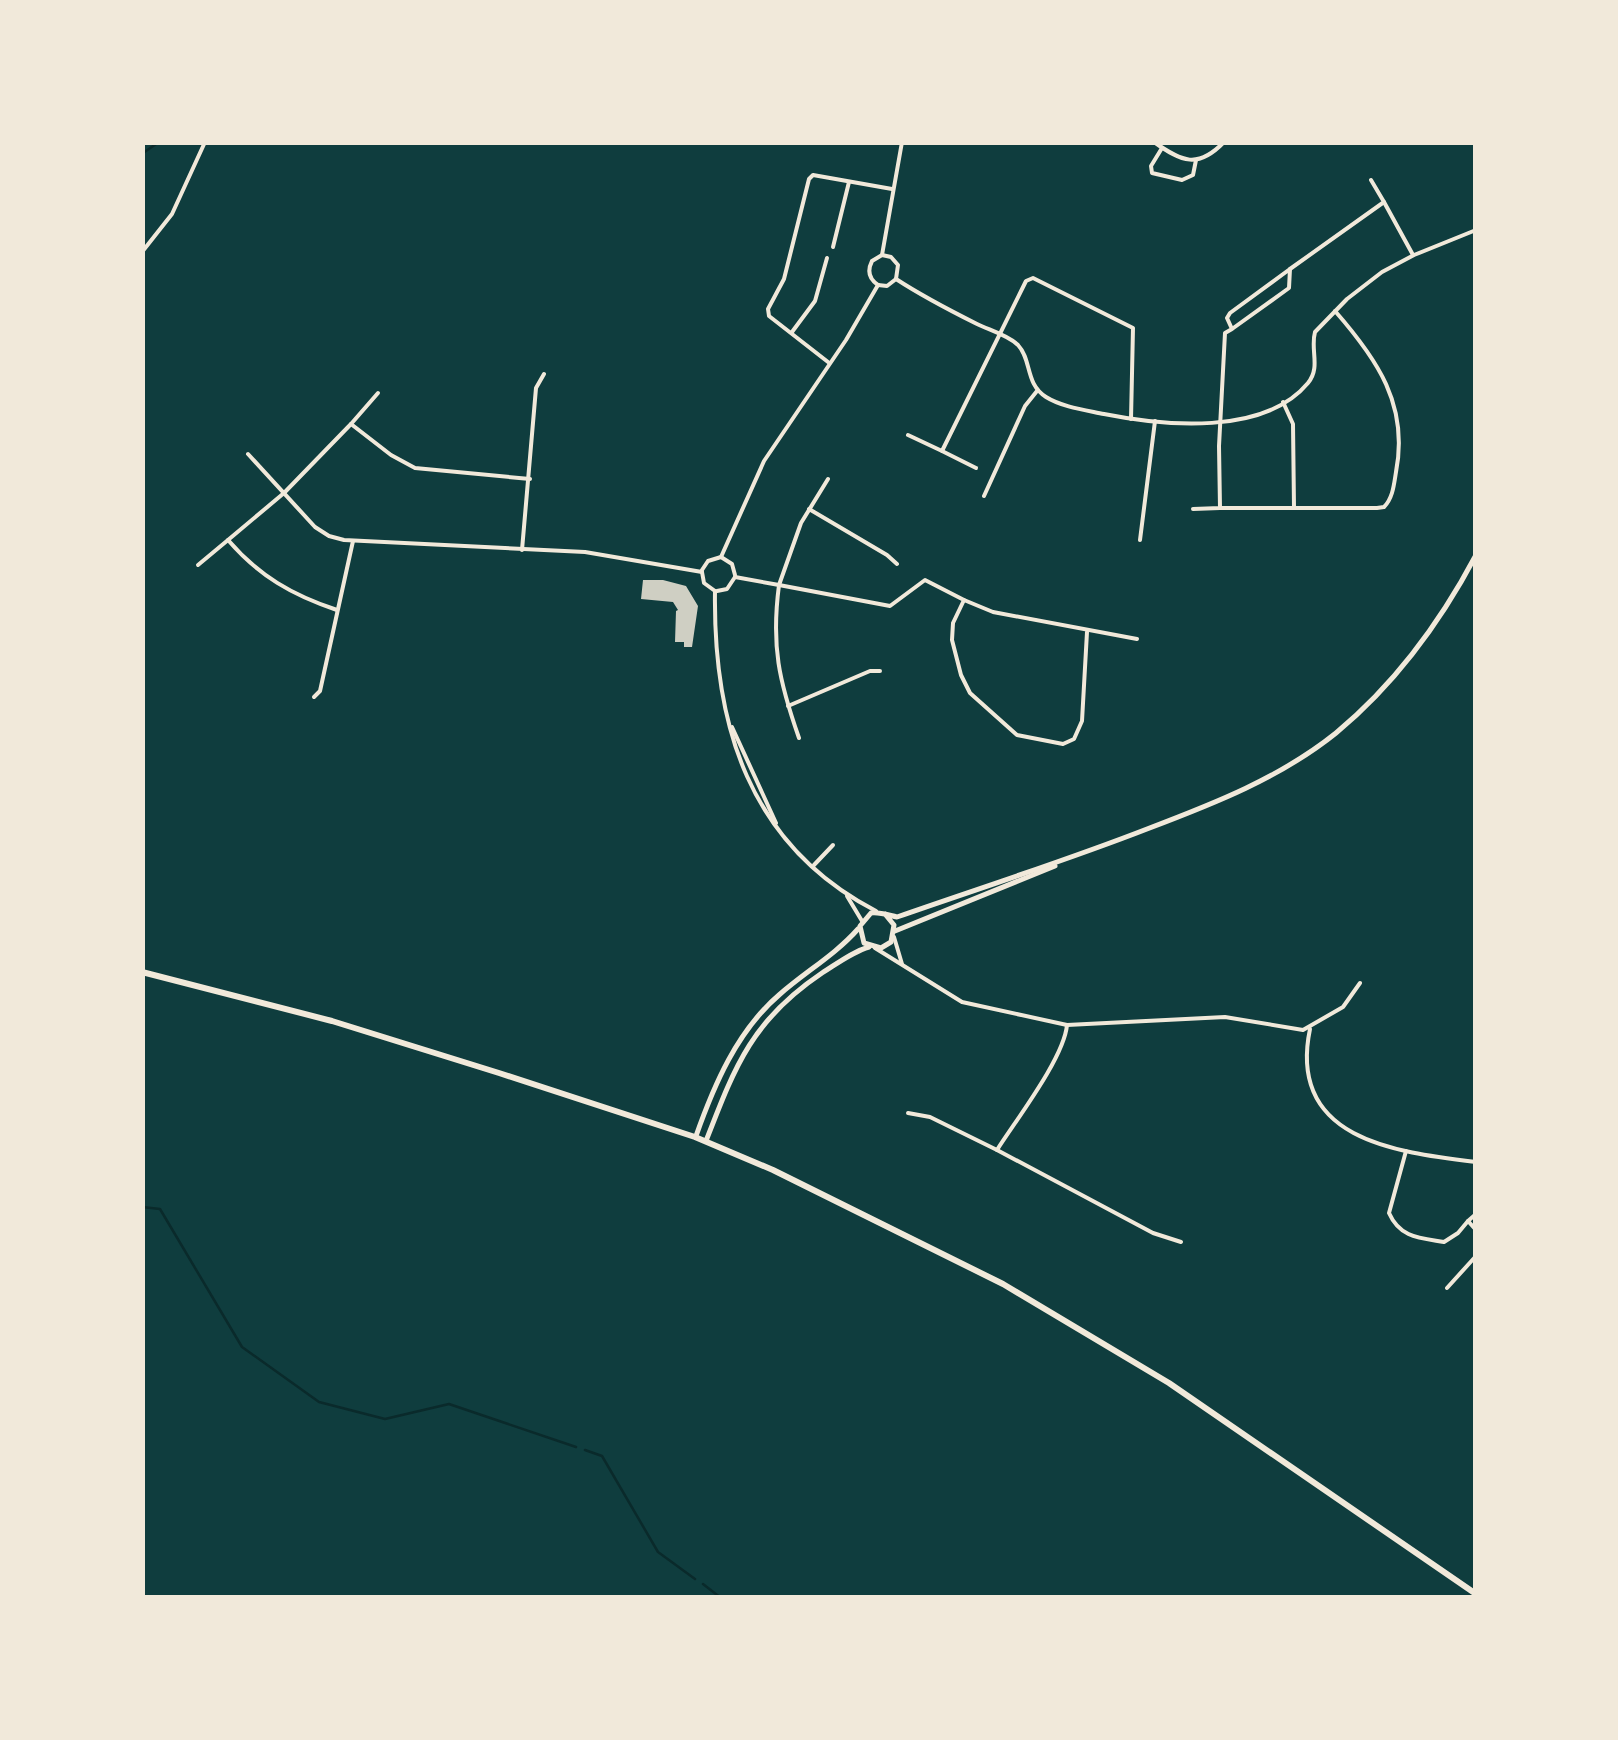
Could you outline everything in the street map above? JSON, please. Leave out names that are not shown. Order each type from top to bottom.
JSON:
[{"type":"main road","points":[[142,972],[332,1021],[695,1137],[914,1237],[1003,1284],[1169,1383],[1476,1594]]},
{"type":"street","points":[[142,252],[172,214],[205,142]]},
{"type":"street","points":[[882,256],[902,142]]},
{"type":"street","points":[[1087,142],[1094,142]]},
{"type":"street","points":[[1154,142],[1184,160],[1211,156],[1224,142]]},
{"type":"street","points":[[1162,148],[1151,166],[1152,173],[1182,180],[1193,175],[1196,160]]},
{"type":"street","points":[[830,363],[769,316],[768,309],[784,279],[809,179],[812,175],[892,189]]},
{"type":"street","points":[[1372,180],[1414,255]]},
{"type":"street","points":[[833,247],[850,182]]},
{"type":"street","points":[[1232,329],[1227,318],[1230,312],[1384,202]]},
{"type":"street","points":[[896,280],[1020,348],[1037,391],[1049,400],[1131,419],[1220,423],[1246,418],[1306,386],[1316,365],[1312,341],[1315,332],[1382,272],[1414,255],[1476,233]]},
{"type":"street","points":[[882,256],[890,258],[898,265],[896,280],[887,286],[878,285],[869,271],[872,261],[882,256]]},
{"type":"street","points":[[792,332],[815,301],[827,258]]},
{"type":"street","points":[[1220,508],[1226,334],[1288,288],[1290,269]]},
{"type":"street","points":[[942,451],[1026,282],[1033,278],[1129,325],[1134,332],[1131,419]]},
{"type":"street","points":[[721,558],[764,462],[878,285]]},
{"type":"street","points":[[1193,509],[1384,508],[1390,501],[1399,455],[1396,406],[1384,374],[1335,311]]},
{"type":"street","points":[[522,550],[536,388],[544,374]]},
{"type":"street","points":[[984,496],[1025,406],[1037,391]]},
{"type":"street","points":[[198,566],[284,493],[378,393]]},
{"type":"street","points":[[1282,402],[1293,424],[1294,508]]},
{"type":"street","points":[[1140,540],[1155,422]]},
{"type":"street","points":[[351,424],[390,455],[415,468],[530,479]]},
{"type":"street","points":[[908,435],[976,468]]},
{"type":"street","points":[[248,454],[316,528],[329,536],[606,554],[702,572]]},
{"type":"street","points":[[799,738],[782,692],[775,619],[779,585],[801,523],[828,479]]},
{"type":"street","points":[[809,508],[896,564]]},
{"type":"street","points":[[228,540],[254,568],[285,590],[337,610]]},
{"type":"street","points":[[314,697],[320,691],[353,540]]},
{"type":"street","points":[[695,1137],[740,1039],[758,1014],[844,945],[861,924],[882,913],[897,917],[1072,858],[1222,800],[1291,764],[1334,734],[1388,683],[1432,630],[1476,556]]},
{"type":"street","points":[[721,558],[732,564],[735,577],[727,589],[714,591],[704,583],[702,572],[708,561],[721,558]]},
{"type":"street","points":[[735,577],[890,606],[925,580],[992,612],[1137,639]]},
{"type":"street","points":[[714,591],[714,644],[731,742],[763,811],[845,892],[891,918],[902,964]]},
{"type":"street","points":[[964,600],[952,640],[970,693],[1018,735],[1063,744],[1074,739],[1082,721],[1087,632]]},
{"type":"street","points":[[788,706],[870,671],[880,671]]},
{"type":"street","points":[[814,865],[833,845]]},
{"type":"street","points":[[706,1141],[746,1046],[783,1003],[810,981],[856,951],[887,946],[895,934],[1072,858]]},
{"type":"street","points":[[845,892],[861,924],[860,938],[962,1002],[1067,1025],[1225,1017],[1310,1029],[1344,1007],[1360,983]]},
{"type":"street","points":[[997,1150],[1054,1059],[1066,1037],[1067,1025]]},
{"type":"street","points":[[1310,1029],[1305,1052],[1318,1104],[1333,1122],[1352,1134],[1406,1151],[1476,1162]]},
{"type":"street","points":[[908,1113],[930,1117],[1153,1234],[1181,1242]]},
{"type":"street","points":[[1406,1151],[1390,1214],[1407,1236],[1444,1242],[1476,1214]]},
{"type":"street","points":[[1468,1221],[1476,1230]]},
{"type":"street","points":[[1447,1288],[1476,1256]]},
{"type":"building","points":[[643,580],[686,586],[698,606],[692,647],[675,642],[678,610],[673,602],[641,599]]},
{"type":"waterway","points":[[143,153],[159,142]]},
{"type":"waterway","points":[[142,1207],[160,1209],[242,1347],[319,1402],[385,1419],[449,1404],[576,1447]]},
{"type":"waterway","points":[[585,1450],[602,1456],[658,1552],[695,1579]]},
{"type":"waterway","points":[[703,1584],[721,1598]]}]
